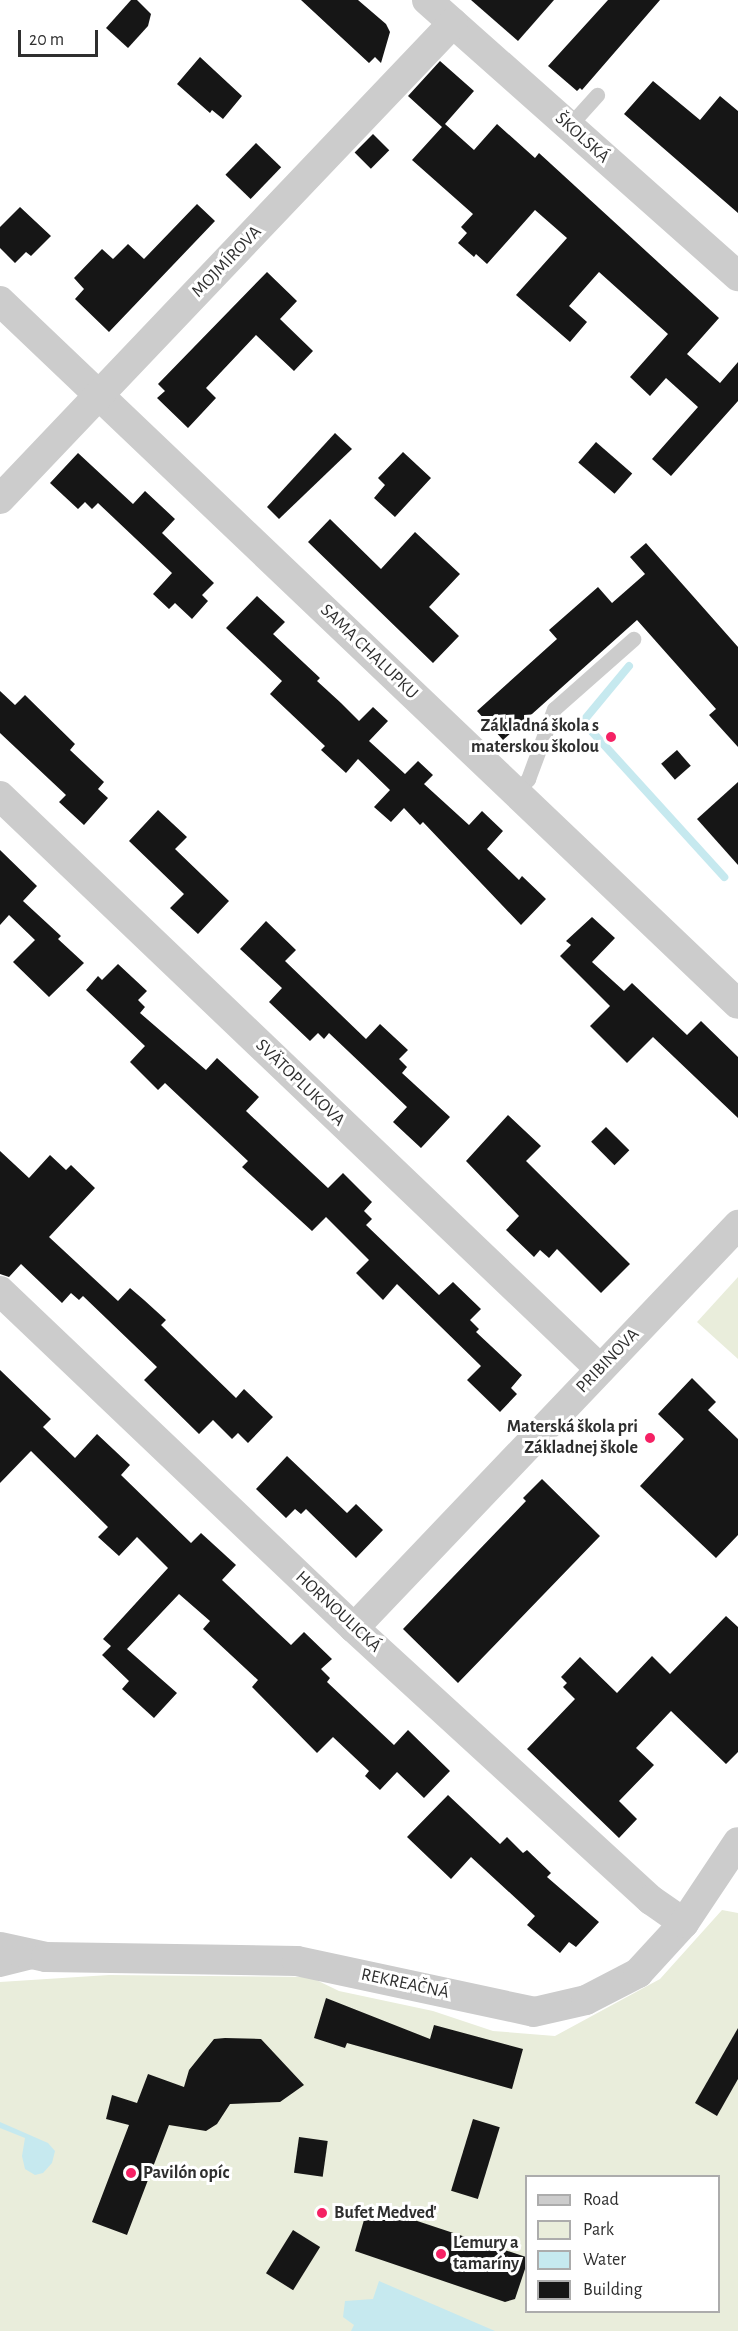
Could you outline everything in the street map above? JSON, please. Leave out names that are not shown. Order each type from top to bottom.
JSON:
[{"type":"street","name":"ŠKOLSKÁ","points":[[426,0],[738,276]]},
{"type":"street","name":"MOJMÍROVA","points":[[0,499],[453,23]]},
{"type":"street","name":"SAMA CHALUPKU","points":[[0,301],[738,1004]]},
{"type":"street","name":"SVÄTOPLUKOVA","points":[[0,796],[600,1369]]},
{"type":"street","name":"PRIBINOVA","points":[[354,1628],[738,1225]]},
{"type":"street","name":"HORNOULICKÁ","points":[[0,1291],[354,1628],[651,1900],[684,1923]]},
{"type":"street","name":"REKREAČNÁ","points":[[0,1947],[46,1957],[297,1961],[534,2012],[586,2000],[638,1973],[684,1923],[738,1842]]},
{"type":"lane","points":[[569,126],[597,95]]},
{"type":"lane","points":[[516,792],[528,779],[554,709],[633,639]]},
{"type":"lane","points":[[0,1969],[46,1957]]},
{"type":"green space","points":[[738,1277],[738,1359],[697,1322]]},
{"type":"green space","points":[[722,1910],[738,1913],[738,2331],[0,2331],[0,1982],[109,1975],[310,1977],[339,1991],[433,2011],[493,2031],[555,2036],[660,1979]]},
{"type":"water","points":[[0,2122],[48,2143],[55,2151],[52,2163],[43,2173],[35,2175],[25,2169],[22,2156],[25,2138],[0,2128]]},
{"type":"water","points":[[379,2281],[495,2331],[351,2331],[354,2325],[343,2317],[345,2301],[373,2299]]},
{"type":"building","points":[[131,0],[137,0],[151,14],[148,26],[128,48],[106,28]]},
{"type":"building","points":[[301,0],[358,0],[386,24],[390,32],[381,63],[375,57],[369,63]]},
{"type":"building","points":[[471,0],[554,0],[518,41]]},
{"type":"building","points":[[608,0],[660,0],[582,90],[580,88],[577,91],[548,66]]},
{"type":"building","points":[[200,57],[242,96],[223,119],[212,110],[210,113],[177,84]]},
{"type":"building","points":[[440,61],[474,91],[445,124],[474,150],[497,124],[535,158],[539,153],[719,318],[687,354],[720,383],[738,362],[738,401],[671,476],[652,459],[698,407],[666,378],[650,396],[630,377],[668,334],[599,272],[569,306],[587,322],[570,342],[516,295],[567,238],[535,210],[487,264],[476,254],[474,257],[458,243],[467,233],[461,227],[473,214],[412,160],[442,127],[408,96]]},
{"type":"building","points":[[653,81],[700,120],[720,96],[738,111],[738,213],[624,114]]},
{"type":"building","points":[[373,134],[389,150],[371,169],[355,152]]},
{"type":"building","points":[[256,143],[281,167],[251,199],[225,175]]},
{"type":"building","points":[[197,204],[215,221],[109,332],[75,299],[84,289],[74,278],[102,249],[113,259],[128,244],[144,259]]},
{"type":"building","points":[[20,207],[51,236],[31,256],[26,252],[15,263],[0,248],[0,227]]},
{"type":"building","points":[[267,272],[297,301],[280,319],[313,351],[294,371],[256,335],[206,388],[216,398],[188,428],[157,398],[165,391],[158,384]]},
{"type":"building","points":[[335,433],[352,449],[279,519],[267,507]]},
{"type":"building","points":[[596,442],[632,473],[615,494],[578,462]]},
{"type":"building","points":[[403,452],[431,478],[395,517],[374,498],[385,485],[378,478]]},
{"type":"building","points":[[78,453],[133,504],[145,491],[175,519],[162,533],[214,583],[202,595],[208,601],[192,619],[175,603],[169,609],[153,594],[172,573],[98,503],[92,509],[85,502],[78,509],[50,483]]},
{"type":"building","points":[[330,519],[381,569],[415,532],[460,574],[429,607],[459,636],[433,663],[308,542]]},
{"type":"building","points":[[646,543],[738,647],[738,747],[709,715],[716,709],[637,620],[503,740],[477,711],[557,639],[549,630],[598,587],[612,603],[645,574],[630,557]]},
{"type":"building","points":[[257,596],[285,622],[273,634],[320,678],[317,681],[359,721],[373,707],[388,721],[369,741],[405,774],[418,761],[433,775],[424,784],[469,825],[482,811],[503,831],[487,849],[519,880],[522,876],[546,899],[521,925],[423,822],[420,825],[404,808],[391,822],[374,807],[390,790],[358,759],[346,773],[321,750],[325,746],[270,694],[282,681],[226,628]]},
{"type":"building","points":[[0,691],[15,705],[25,695],[75,744],[70,750],[104,782],[98,789],[108,798],[84,825],[59,802],[66,795],[0,733]]},
{"type":"building","points":[[677,750],[691,766],[675,780],[661,764]]},
{"type":"building","points":[[738,782],[738,865],[697,819]]},
{"type":"building","points":[[158,810],[187,837],[175,849],[229,901],[198,934],[170,908],[184,894],[129,841]]},
{"type":"building","points":[[0,850],[37,886],[23,901],[61,936],[58,939],[84,963],[49,997],[13,962],[35,940],[9,915],[0,925]]},
{"type":"building","points":[[592,917],[615,938],[592,962],[624,991],[632,983],[687,1035],[701,1021],[738,1057],[738,1118],[653,1037],[627,1063],[590,1026],[610,1006],[560,956],[571,945],[566,941]]},
{"type":"building","points":[[266,921],[296,950],[285,961],[366,1039],[380,1024],[408,1050],[399,1059],[407,1067],[402,1073],[450,1117],[421,1148],[393,1122],[407,1107],[329,1033],[324,1039],[318,1033],[310,1041],[269,1002],[282,988],[240,949]]},
{"type":"building","points":[[118,964],[147,991],[138,1000],[145,1007],[140,1013],[206,1070],[217,1058],[230,1070],[259,1097],[246,1111],[328,1188],[343,1173],[372,1202],[364,1211],[372,1219],[366,1225],[439,1295],[453,1282],[481,1309],[470,1320],[479,1329],[476,1332],[522,1375],[511,1388],[517,1394],[500,1412],[467,1380],[481,1366],[397,1284],[383,1300],[356,1273],[369,1260],[326,1217],[312,1231],[242,1167],[248,1161],[165,1083],[158,1090],[130,1062],[145,1046],[86,990],[98,976],[102,980]]},
{"type":"building","points":[[508,1115],[541,1146],[526,1161],[630,1264],[601,1293],[557,1249],[549,1258],[540,1250],[534,1257],[506,1230],[519,1216],[466,1161]]},
{"type":"building","points":[[606,1127],[629,1150],[614,1165],[591,1142]]},
{"type":"building","points":[[0,1151],[29,1178],[50,1155],[66,1170],[71,1165],[95,1188],[49,1237],[118,1301],[130,1288],[166,1320],[161,1325],[236,1398],[244,1389],[273,1417],[248,1443],[238,1433],[232,1439],[213,1420],[199,1434],[144,1380],[157,1367],[83,1296],[79,1300],[71,1293],[62,1303],[21,1264],[9,1277],[0,1274]]},
{"type":"building","points":[[0,1370],[51,1419],[43,1427],[75,1458],[97,1434],[130,1465],[121,1475],[191,1543],[201,1533],[236,1565],[222,1580],[291,1645],[304,1632],[332,1659],[321,1669],[330,1678],[327,1682],[394,1745],[408,1730],[450,1771],[424,1798],[397,1772],[380,1790],[365,1776],[369,1771],[333,1737],[317,1753],[252,1687],[258,1680],[203,1629],[210,1621],[179,1594],[127,1649],[177,1693],[154,1718],[122,1689],[129,1681],[102,1655],[111,1646],[103,1639],[168,1568],[137,1537],[119,1556],[98,1537],[108,1527],[31,1451],[0,1483]]},
{"type":"building","points":[[692,1378],[716,1402],[708,1410],[738,1439],[738,1535],[716,1558],[640,1486],[684,1439],[658,1414]]},
{"type":"building","points":[[287,1456],[347,1513],[356,1504],[383,1530],[356,1558],[306,1509],[301,1514],[295,1509],[286,1518],[256,1489]]},
{"type":"building","points":[[542,1479],[600,1536],[458,1683],[403,1629],[526,1501],[523,1498]]},
{"type":"building","points":[[726,1616],[738,1627],[738,1752],[726,1764],[671,1711],[636,1748],[654,1765],[619,1801],[637,1819],[619,1838],[527,1749],[575,1699],[563,1687],[567,1683],[561,1677],[580,1657],[617,1693],[652,1656],[670,1674]]},
{"type":"building","points":[[448,1795],[500,1844],[507,1837],[523,1853],[527,1850],[551,1873],[547,1877],[599,1922],[576,1947],[569,1942],[560,1953],[527,1925],[535,1916],[471,1857],[451,1879],[407,1837]]},
{"type":"building","points":[[326,1998],[430,2039],[434,2025],[523,2049],[512,2089],[347,2043],[345,2048],[314,2038]]},
{"type":"building","points":[[738,2028],[738,2079],[717,2116],[695,2103]]},
{"type":"building","points":[[214,2039],[261,2039],[304,2085],[280,2102],[230,2104],[217,2124],[206,2131],[169,2125],[127,2235],[92,2222],[129,2125],[106,2119],[112,2095],[137,2103],[148,2074],[184,2087],[189,2070]]},
{"type":"building","points":[[473,2119],[500,2127],[478,2199],[451,2191]]},
{"type":"building","points":[[299,2137],[328,2141],[323,2177],[294,2173]]},
{"type":"building","name":"Lemury a tamaríny","points":[[378,2208],[525,2257],[525,2269],[515,2299],[505,2302],[355,2251],[366,2213]]},
{"type":"building","points":[[293,2230],[320,2247],[293,2290],[266,2273]]},
{"type":"waterway","points":[[629,666],[585,719],[585,724],[724,877]]},
{"type":"place","name":"Základná škola s materskou školou","points":[[611,737]]},
{"type":"place","name":"Materská škola pri Základnej škole","points":[[650,1438]]},
{"type":"place","name":"Pavilón opíc","points":[[131,2173]]},
{"type":"place","name":"Bufet Medveď","points":[[322,2213]]},
{"type":"place","name":"Lemury a tamaríny","points":[[441,2254]]}]
